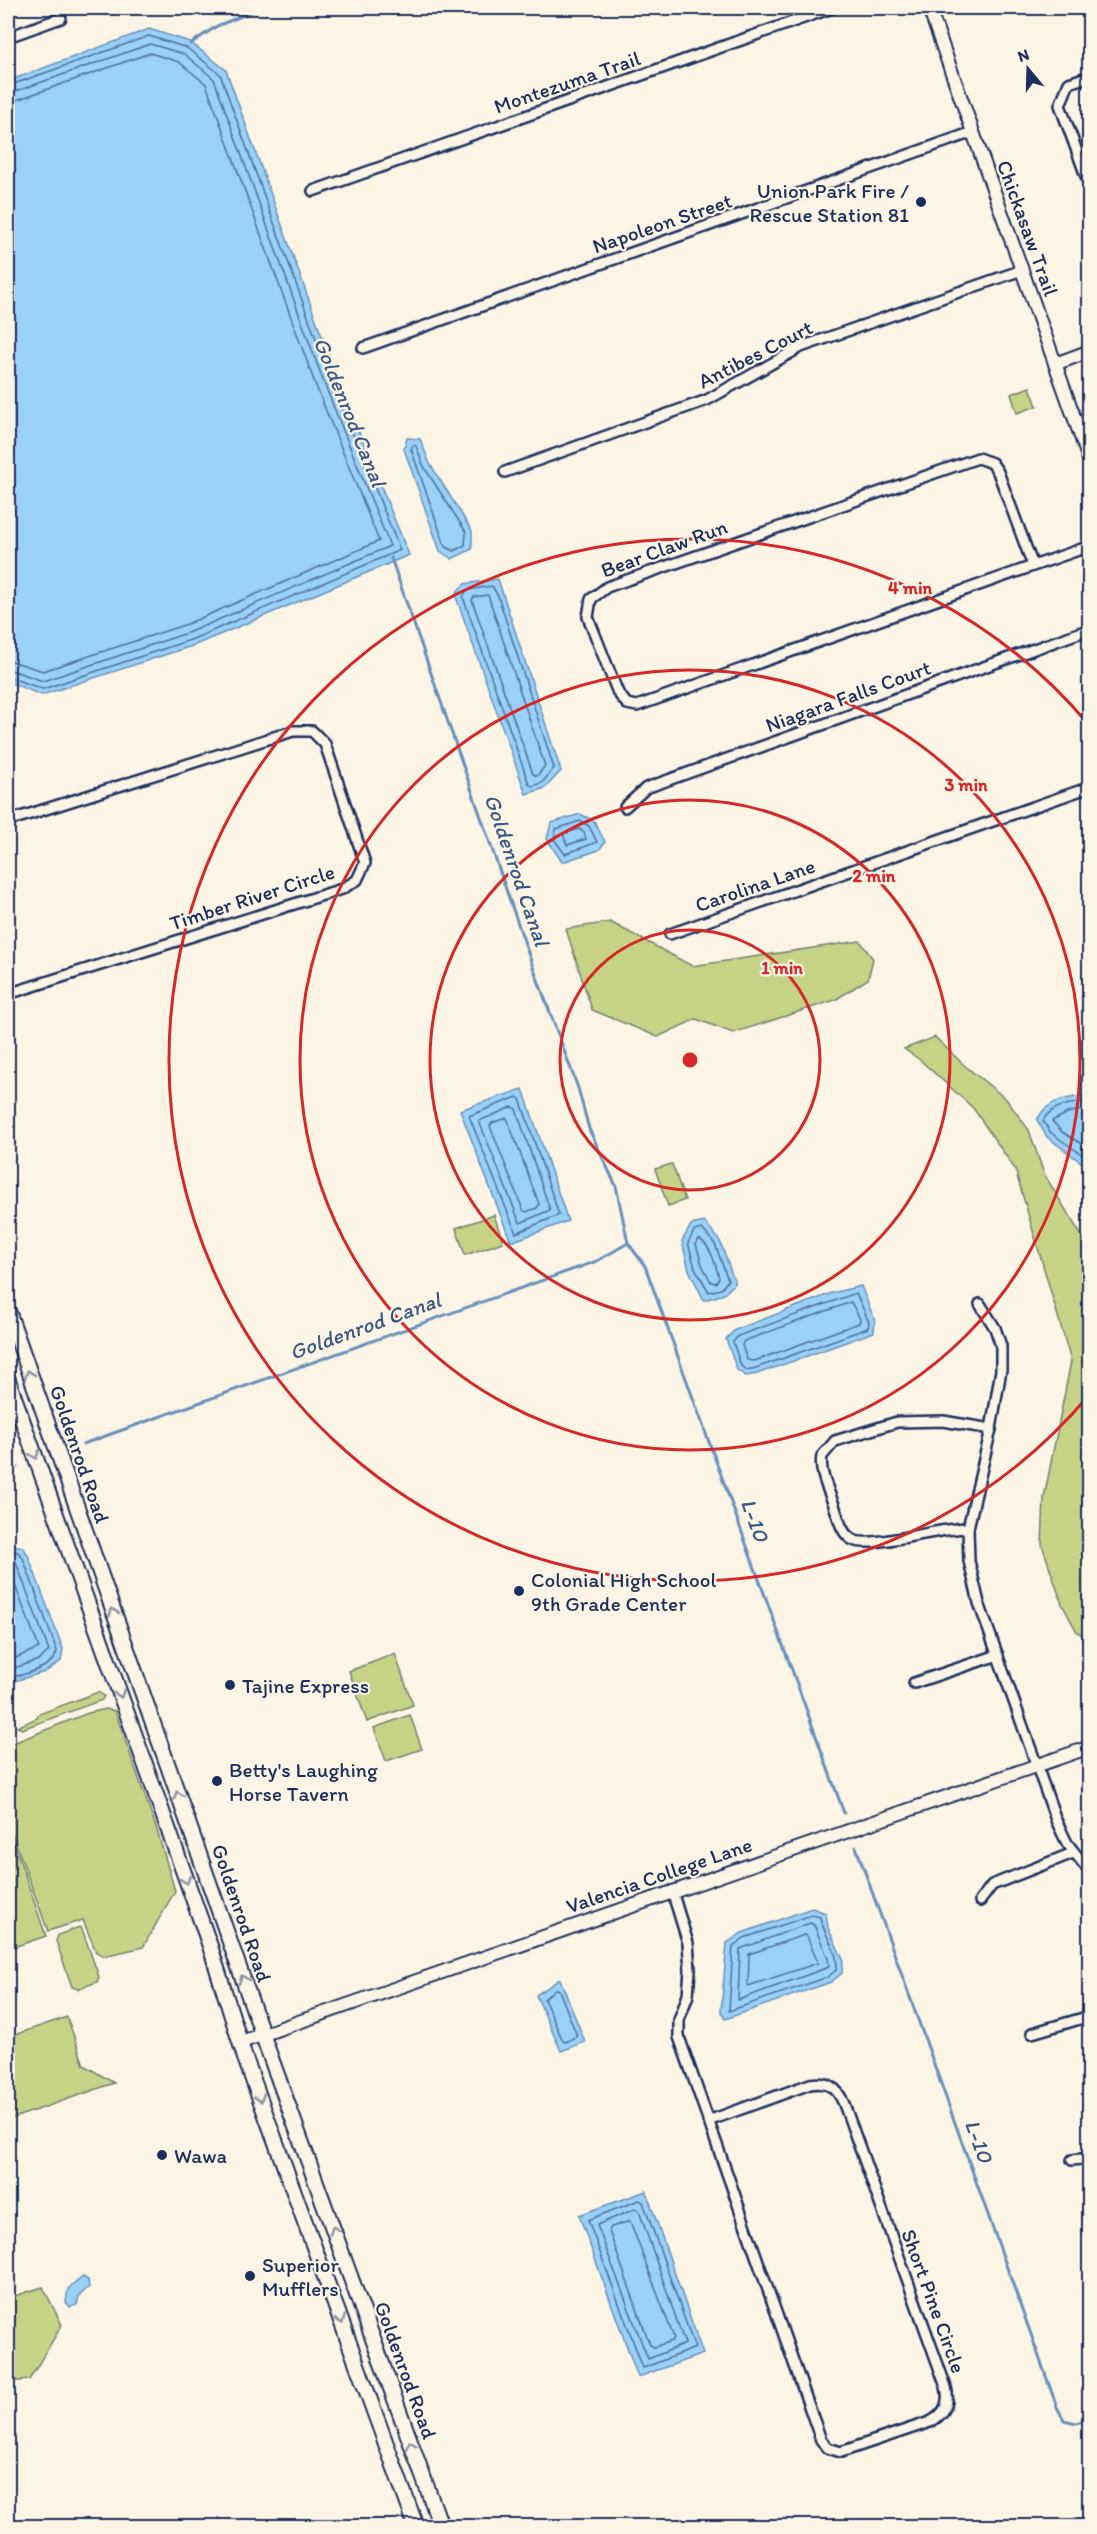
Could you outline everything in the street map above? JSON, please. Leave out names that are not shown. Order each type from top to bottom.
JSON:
[{"type":"main road","name":"Goldenrod Road","points":[[8,1311],[13,1339],[138,1679],[262,2034],[441,2526]]},
{"type":"main road","name":"Goldenrod Road","points":[[8,1380],[241,2042],[416,2526]]},
{"type":"main road","points":[[109,1662],[116,1662],[138,1679]]},
{"type":"main road","points":[[363,2383],[378,2387],[396,2404]]},
{"type":"street","name":"Montezuma Trail","points":[[313,191],[832,8]]},
{"type":"street","name":"Chickasaw Trail","points":[[929,8],[1089,462]]},
{"type":"street","points":[[8,37],[61,18]]},
{"type":"street","points":[[1089,76],[1069,83],[1060,105],[1089,187]]},
{"type":"street","name":"Napoleon Street","points":[[363,348],[973,132]]},
{"type":"street","name":"Antibes Court","points":[[505,472],[707,400],[801,347],[1022,270]]},
{"type":"street","points":[[1055,364],[1089,351]]},
{"type":"street","name":"Bear Claw Run","points":[[1033,566],[998,472],[992,463],[978,458],[607,587],[591,599],[587,610],[618,693],[627,704],[637,706],[1033,566],[1089,546]]},
{"type":"street","name":"Niagara Falls Court","points":[[625,807],[645,788],[1089,629]]},
{"type":"street","name":"Timber River Circle","points":[[8,821],[293,731],[312,731],[325,744],[365,863],[357,880],[342,889],[8,994]]},
{"type":"street","name":"Carolina Lane","points":[[670,934],[1089,787]]},
{"type":"street","points":[[980,1304],[995,1328],[1001,1346],[1001,1370],[991,1429],[968,1528],[973,1582],[1060,1832],[1073,1853],[1089,1872]]},
{"type":"street","points":[[968,1528],[952,1528],[869,1542],[853,1540],[845,1533],[839,1521],[822,1472],[822,1456],[835,1441],[897,1422],[943,1421],[991,1429]]},
{"type":"street","points":[[914,1683],[998,1655]]},
{"type":"street","name":"Valencia College Lane","points":[[241,2042],[1089,1747]]},
{"type":"street","points":[[980,1900],[992,1885],[1073,1853]]},
{"type":"street","name":"Short Pine Circle","points":[[672,1891],[688,1943],[690,1970],[688,1995],[679,2020],[679,2037],[708,2121],[824,2445],[832,2451],[845,2452],[935,2419],[946,2407],[946,2387],[844,2104],[836,2089],[827,2083],[810,2084],[708,2121]]},
{"type":"street","points":[[1032,2033],[1063,2026],[1089,2016]]},
{"type":"street","points":[[1072,2160],[1089,2158]]},
{"type":"green space","points":[[1030,387],[1037,406],[1017,413],[1011,394]]},
{"type":"green space","points":[[610,922],[692,966],[860,941],[873,959],[868,979],[835,1000],[733,1033],[696,1019],[658,1037],[592,1010],[566,929]]},
{"type":"green space","points":[[935,1037],[964,1065],[1006,1099],[1029,1130],[1044,1174],[1089,1248],[1089,1639],[1077,1632],[1062,1604],[1042,1545],[1044,1498],[1071,1361],[1015,1169],[973,1108],[920,1060],[904,1049]]},
{"type":"green space","points":[[672,1164],[685,1200],[668,1206],[655,1169]]},
{"type":"green space","points":[[494,1215],[503,1242],[465,1255],[456,1228]]},
{"type":"green space","points":[[395,1654],[413,1705],[367,1722],[349,1671]]},
{"type":"green space","points":[[98,1692],[104,1696],[102,1700],[22,1729],[17,1727],[37,1718],[39,1714]]},
{"type":"green space","points":[[106,1709],[115,1711],[157,1830],[175,1891],[143,1947],[104,1956],[96,1952],[83,1920],[48,1931],[8,1822],[8,1745],[88,1713]]},
{"type":"green space","points":[[410,1715],[422,1749],[386,1761],[374,1728]]},
{"type":"green space","points":[[8,1826],[46,1936],[8,1949]]},
{"type":"green space","points":[[79,1927],[82,1929],[99,1977],[97,1982],[78,1989],[72,1987],[56,1941],[58,1935]]},
{"type":"green space","points":[[67,2017],[84,2065],[114,2083],[8,2120],[8,2037]]},
{"type":"green space","points":[[43,2287],[62,2325],[29,2380],[8,2382],[8,2298]]},
{"type":"water","points":[[149,29],[190,42],[226,70],[337,378],[409,555],[195,645],[42,695],[8,682],[8,81]]},
{"type":"water","points":[[407,438],[420,439],[430,464],[472,531],[472,549],[452,559],[440,551],[404,449]]},
{"type":"water","points":[[498,579],[561,771],[545,788],[526,794],[455,594],[464,584]]},
{"type":"water","points":[[580,814],[594,821],[605,842],[599,850],[562,862],[547,839],[551,823]]},
{"type":"water","points":[[523,1089],[568,1221],[511,1242],[460,1110]]},
{"type":"water","points":[[1090,1095],[1089,1168],[1047,1137],[1037,1120],[1041,1113],[1052,1104]]},
{"type":"water","points":[[705,1222],[720,1241],[735,1283],[724,1294],[704,1300],[689,1270],[682,1241],[691,1225]]},
{"type":"water","points":[[861,1286],[875,1321],[874,1332],[757,1374],[746,1376],[737,1370],[726,1339],[735,1330],[832,1293]]},
{"type":"water","points":[[8,1544],[23,1547],[28,1555],[63,1649],[61,1661],[45,1672],[8,1683]]},
{"type":"water","points":[[812,1908],[826,1913],[828,1928],[843,1959],[842,1973],[831,1982],[725,2019],[721,2011],[727,1943],[742,1933]]},
{"type":"water","points":[[560,1979],[585,2042],[561,2051],[536,1995]]},
{"type":"water","points":[[646,2191],[703,2354],[638,2377],[579,2215]]},
{"type":"water","points":[[83,2277],[88,2280],[89,2287],[79,2296],[77,2305],[70,2307],[66,2302],[68,2289]]},
{"type":"waterway","name":"Goldenrod Canal","points":[[190,44],[217,26],[261,8]]},
{"type":"waterway","name":"Goldenrod Canal","points":[[391,558],[532,964],[578,1088],[589,1129],[616,1186],[628,1243],[645,1266],[844,1813]]},
{"type":"waterway","name":"Goldenrod Canal","points":[[83,1444],[597,1261],[628,1243]]},
{"type":"waterway","name":"Goldenrod Canal","points":[[8,1471],[17,1467]]},
{"type":"waterway","name":"L-10","points":[[856,1847],[1057,2407],[1064,2420],[1076,2423],[1090,2419]]},
{"type":"place","name":"Union Park Fire / Rescue Station 81","points":[[921,202]]},
{"type":"place","name":"Colonial High School 9th Grade Center","points":[[519,1591]]},
{"type":"place","name":"Tajine Express","points":[[230,1685]]},
{"type":"place","name":"Betty's Laughing Horse Tavern","points":[[217,1781]]},
{"type":"place","name":"Wawa","points":[[162,2155]]},
{"type":"place","name":"Superior Mufflers","points":[[250,2276]]}]
